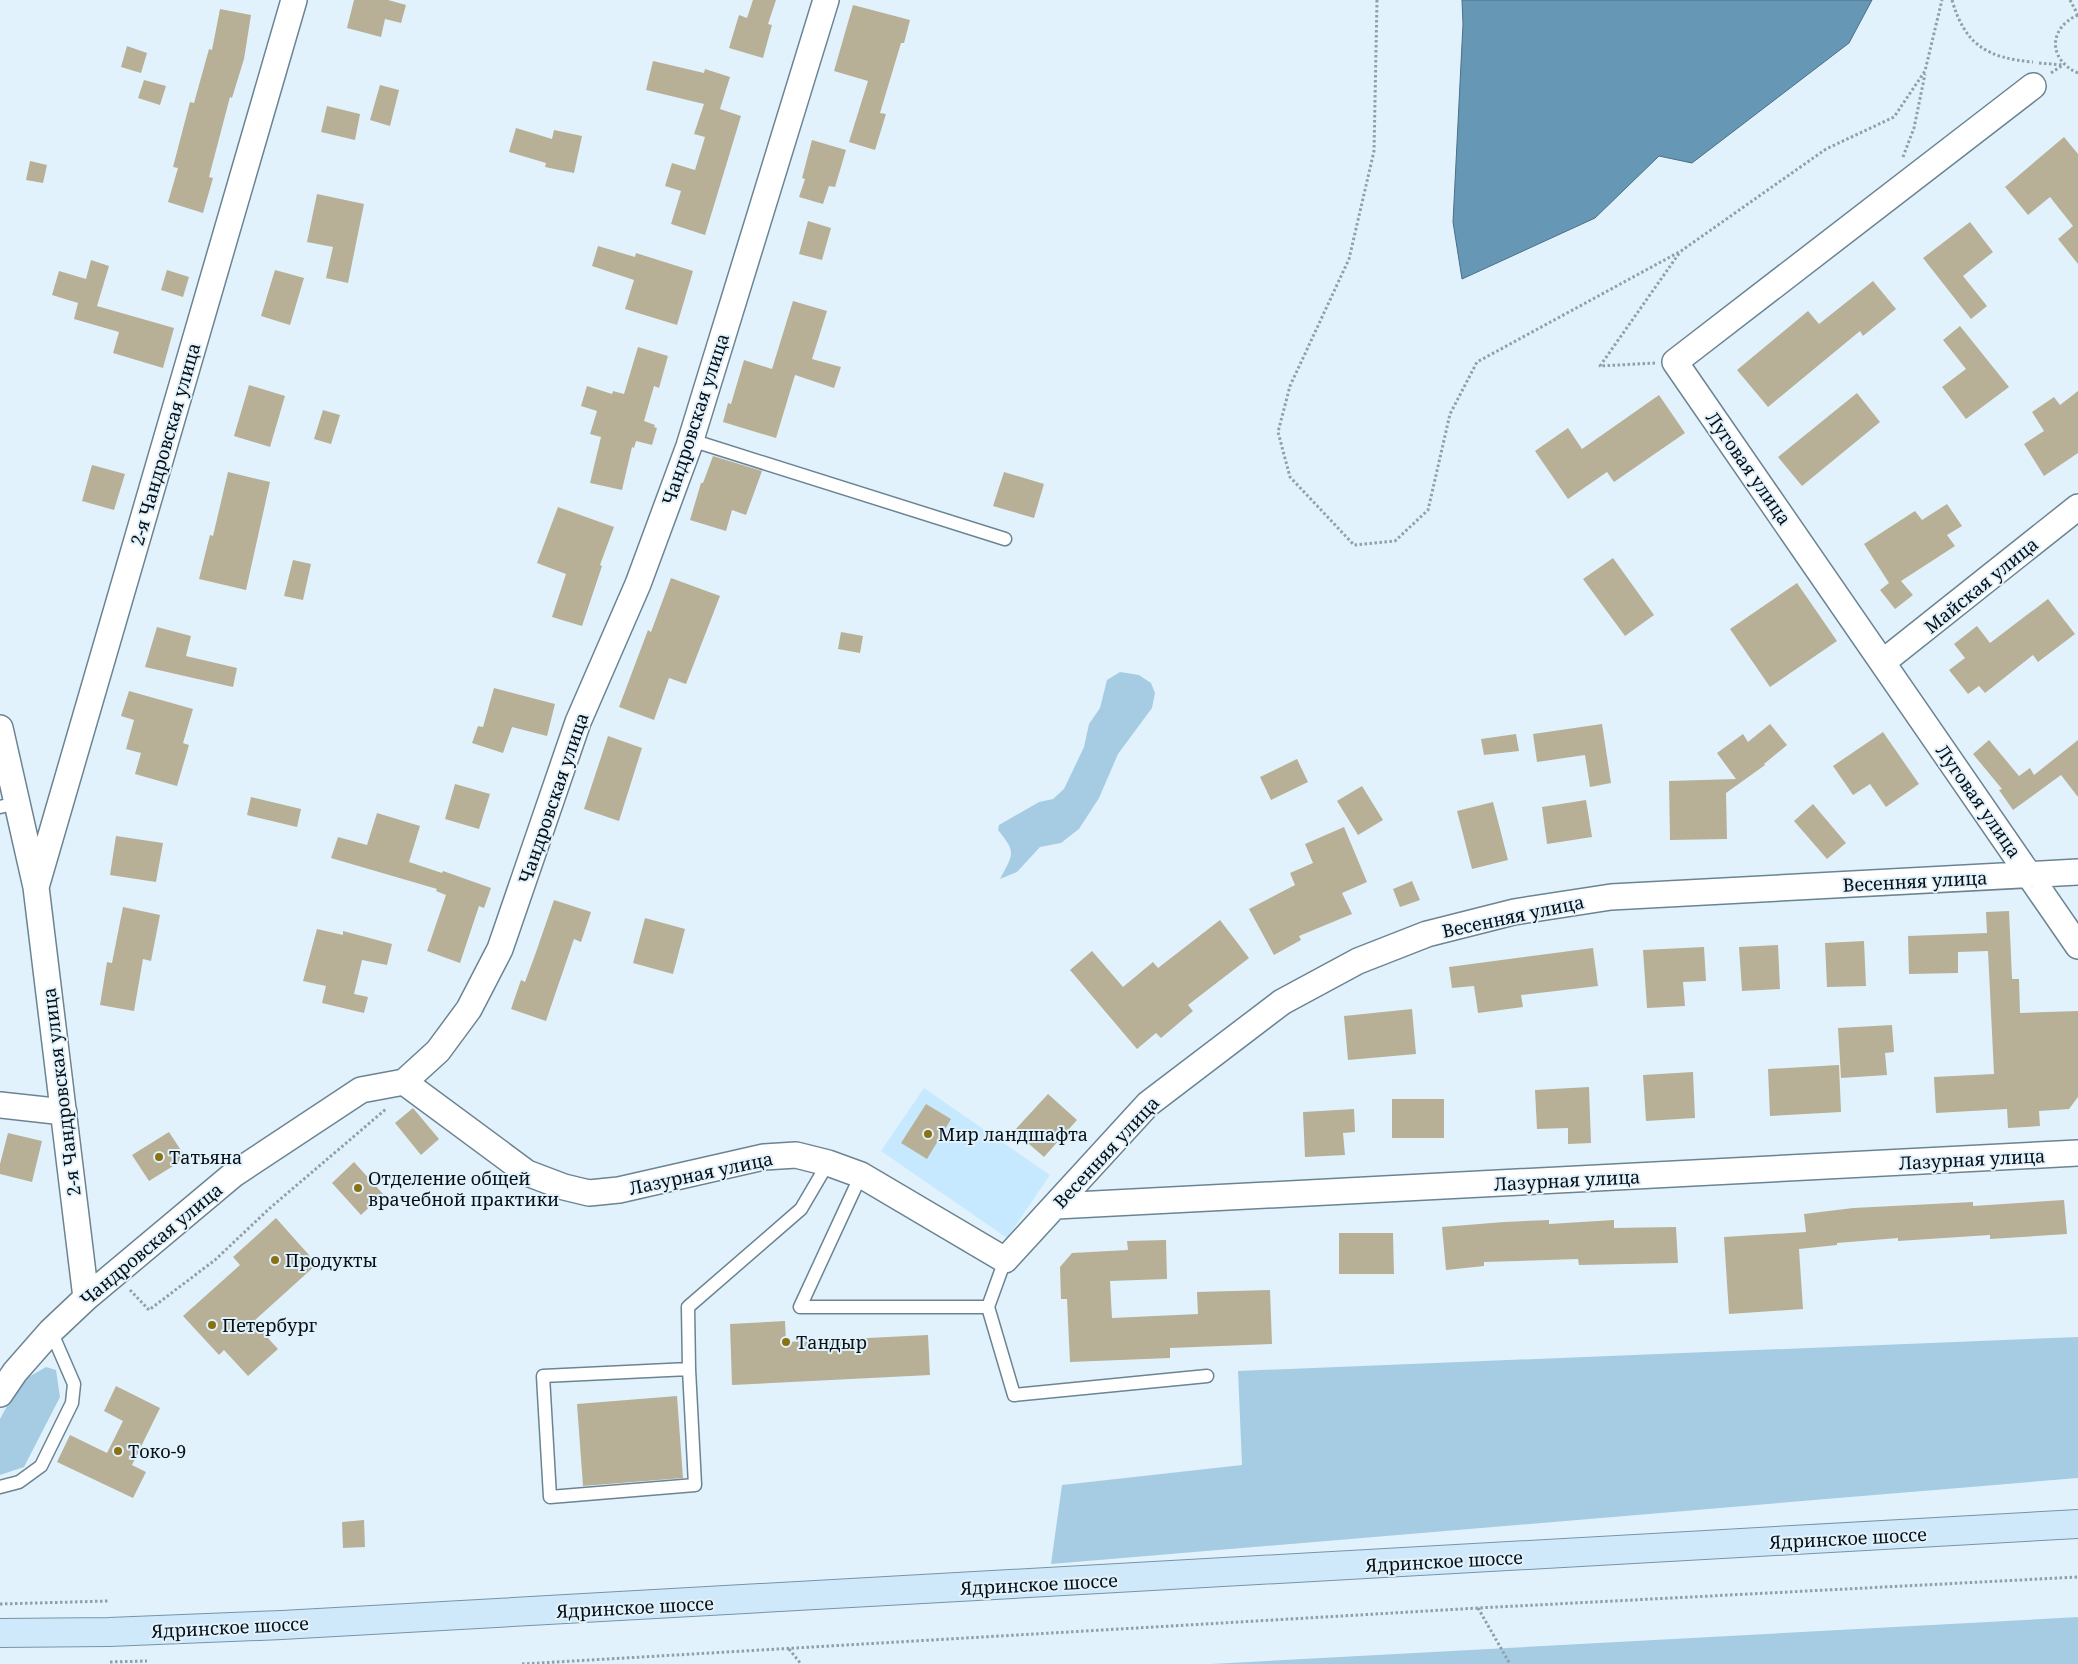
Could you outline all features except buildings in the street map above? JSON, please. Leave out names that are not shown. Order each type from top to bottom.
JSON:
[{"type":"main road","name":"Ядринское шоссе","points":[[0,1633],[109,1632],[282,1626],[2078,1524]]},
{"type":"street","name":"2-я Чандровская улица","points":[[36,887],[294,0]]},
{"type":"street","name":"Чандровская улица","points":[[0,1394],[15,1372],[51,1331],[86,1298],[234,1174],[361,1090],[404,1082],[438,1051],[464,1016],[500,949],[578,722],[638,584],[691,440],[826,0]]},
{"type":"street","points":[[1675,362],[2034,86]]},
{"type":"street","name":"Луговая улица","points":[[1675,362],[2031,875],[2078,946]]},
{"type":"street","name":"Майская улица","points":[[1883,662],[2078,507]]},
{"type":"street","name":"2-я Чандровская улица","points":[[0,728],[9,805],[36,887],[86,1298]]},
{"type":"street","name":"Весенняя улица","points":[[1005,1260],[1148,1104],[1282,1002],[1358,961],[1427,934],[1514,912],[1611,897],[2078,872]]},
{"type":"street","name":"Лазурная улица","points":[[404,1082],[527,1173],[564,1187],[589,1193],[619,1190],[764,1157],[796,1154],[828,1162],[861,1175],[1005,1260]]},
{"type":"street","points":[[0,1105],[64,1112]]},
{"type":"street","name":"Лазурная улица","points":[[1056,1206],[2078,1153]]},
{"type":"lane","points":[[691,440],[1005,539]]},
{"type":"lane","points":[[689,1369],[543,1376],[550,1497],[695,1485],[688,1306],[801,1209],[828,1162]]},
{"type":"lane","points":[[861,1175],[800,1307],[988,1307]]},
{"type":"lane","points":[[1005,1260],[988,1307],[1014,1395],[1207,1376]]},
{"type":"lane","points":[[0,1487],[19,1482],[42,1466],[72,1403],[74,1384],[51,1331]]},
{"type":"path","points":[[1377,0],[1374,150],[1349,260],[1290,386],[1278,432],[1290,477],[1354,545],[1395,541],[1428,510],[1450,414],[1477,362],[1681,251],[1826,149],[1894,117],[1925,71]]},
{"type":"path","points":[[1900,164],[1914,128],[1942,0]]},
{"type":"path","points":[[1952,0],[1958,22],[1975,43],[1991,54],[2014,60],[2063,65],[2078,74]]},
{"type":"path","points":[[2063,65],[2055,46],[2056,36],[2065,23],[2078,15],[2070,0]]},
{"type":"path","points":[[1675,362],[1600,366],[1681,251]]},
{"type":"path","points":[[115,1274],[149,1310],[215,1260],[270,1208],[394,1102],[404,1082]]},
{"type":"path","points":[[522,1664],[1478,1608],[2078,1577]]},
{"type":"path","points":[[0,1604],[108,1601]]},
{"type":"path","points":[[1478,1608],[1510,1664]]},
{"type":"path","points":[[789,1649],[801,1664]]},
{"type":"path","points":[[110,1662],[146,1661]]},
{"type":"shaded area","points":[[1462,0],[1872,0],[1849,43],[1692,163],[1659,156],[1595,218],[1462,279],[1453,222],[1463,24]]},
{"type":"shaded area","points":[[1120,672],[1139,675],[1151,683],[1155,693],[1152,708],[1118,754],[1099,798],[1079,829],[1061,843],[1040,847],[1017,872],[1000,879],[1011,854],[1008,844],[998,830],[999,825],[1039,802],[1053,799],[1064,789],[1084,747],[1089,724],[1100,708],[1107,680]]},
{"type":"shaded area","points":[[924,1088],[1050,1175],[1007,1238],[881,1151]]},
{"type":"shaded area","points":[[2078,1337],[2078,1478],[1051,1564],[1062,1485],[1242,1465],[1238,1371]]},
{"type":"shaded area","points":[[46,1367],[56,1370],[60,1397],[24,1467],[0,1475],[0,1419],[20,1382]]},
{"type":"shaded area","points":[[2078,1617],[2078,1664],[1211,1664]]},
{"type":"place","name":"Мир ландшафта","points":[[928,1134]]},
{"type":"place","name":"Татьяна","points":[[159,1157]]},
{"type":"place","name":"Отделение общей врачебной практики","points":[[358,1188]]},
{"type":"place","name":"Продукты","points":[[275,1260]]},
{"type":"place","name":"Петербург","points":[[212,1325]]},
{"type":"place","name":"Тандыр","points":[[786,1342]]},
{"type":"place","name":"Токо-9","points":[[118,1451]]}]
